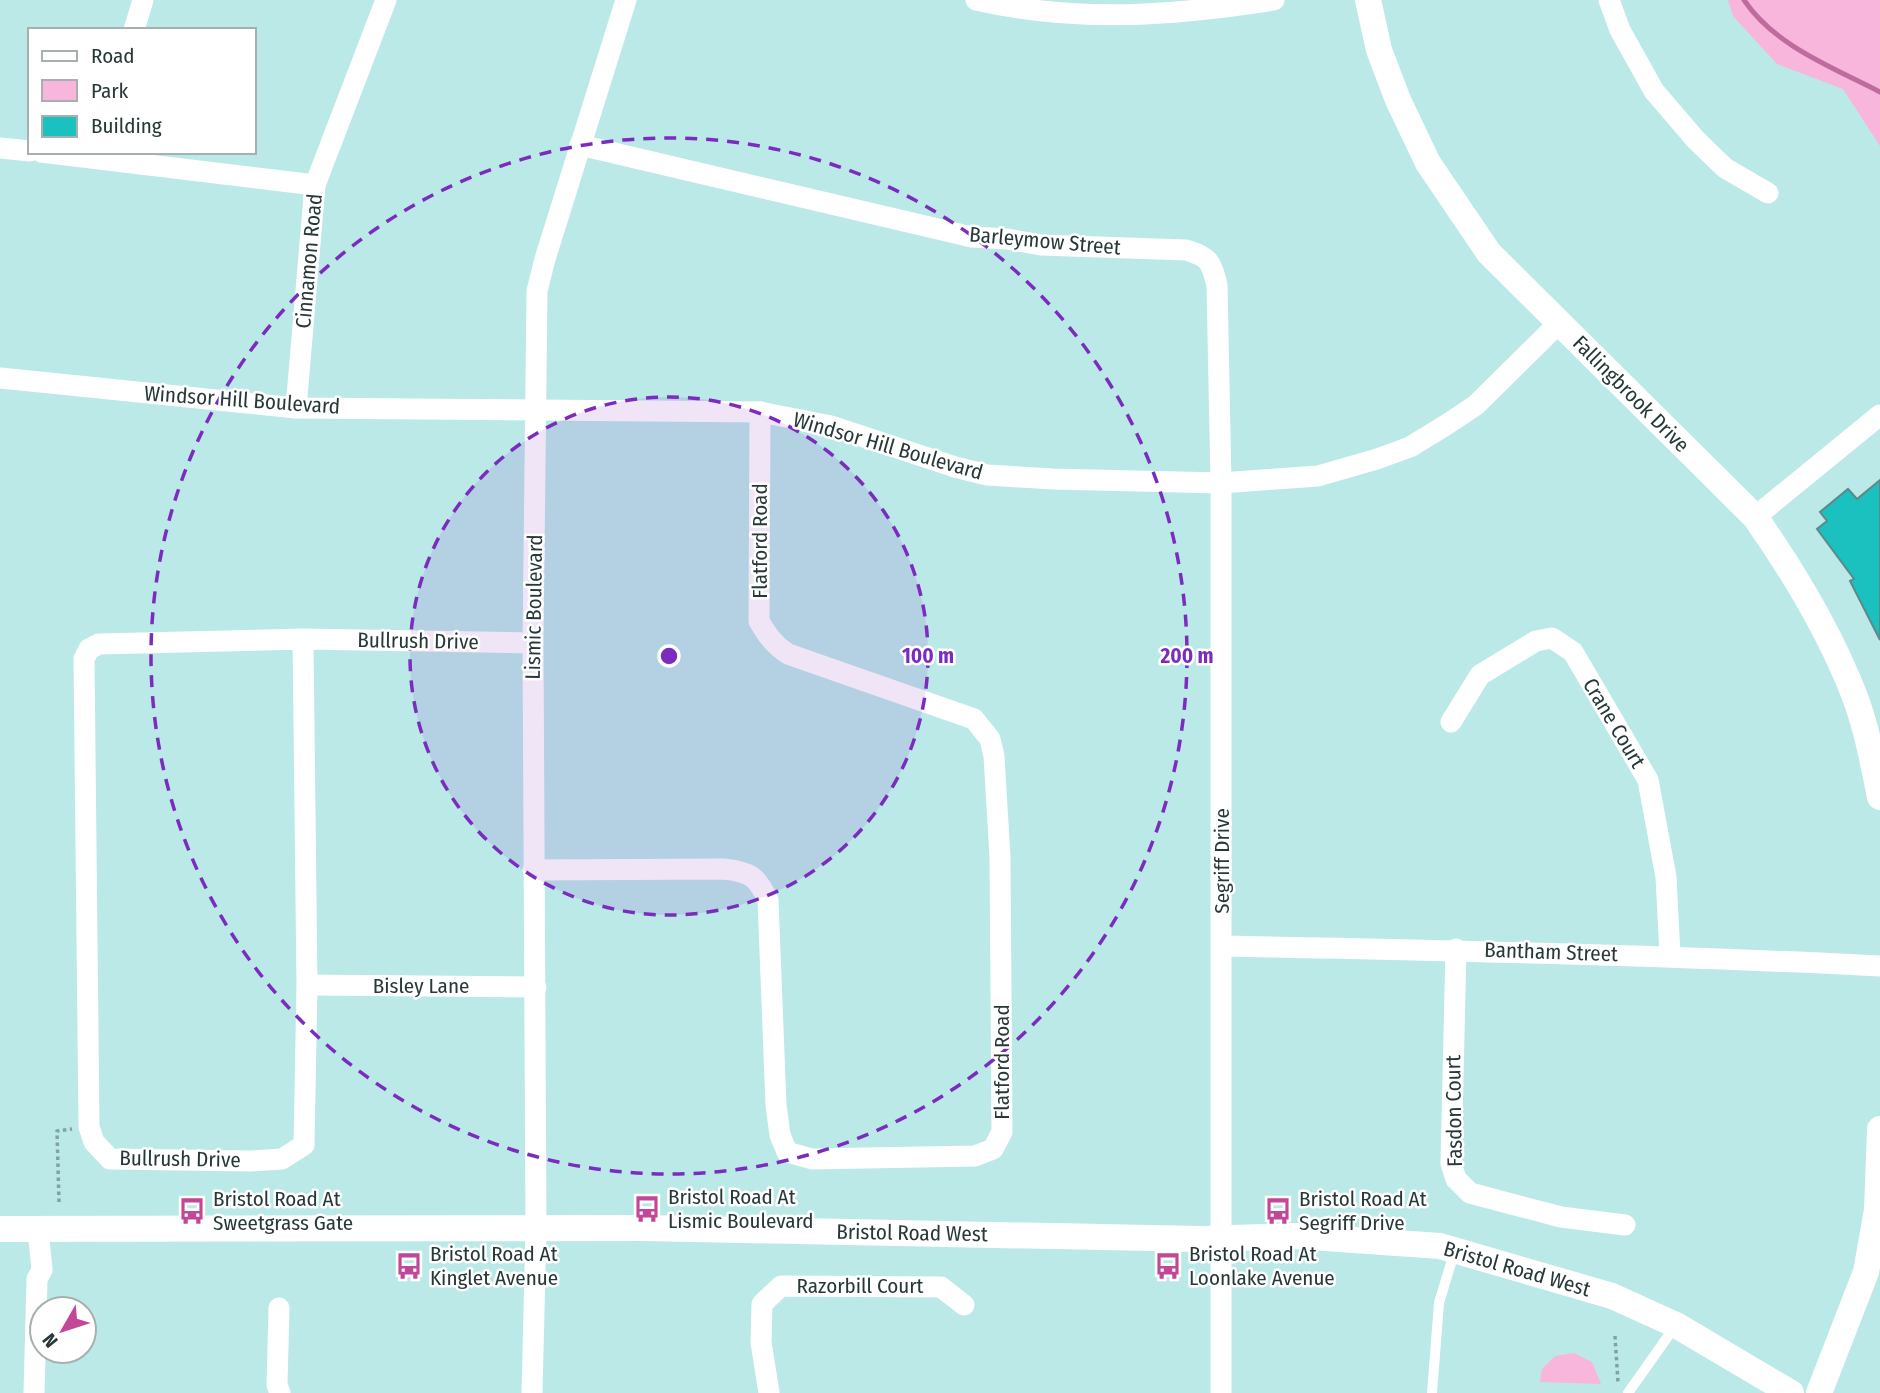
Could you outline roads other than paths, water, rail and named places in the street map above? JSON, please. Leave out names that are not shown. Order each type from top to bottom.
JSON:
[{"type":"street","points":[[135,28],[143,0]]},
{"type":"street","name":"Cinnamon Road","points":[[296,408],[315,185],[386,0]]},
{"type":"street","name":"Lismic Boulevard","points":[[532,1393],[536,1228],[533,643],[537,291],[544,259],[626,0]]},
{"type":"street","points":[[976,0],[1002,6],[1098,16],[1195,12],[1274,0]]},
{"type":"street","name":"Fallingbrook Drive","points":[[1367,0],[1379,50],[1398,100],[1428,163],[1489,253],[1755,517],[1806,592],[1856,698],[1880,797]]},
{"type":"street","points":[[1609,0],[1620,30],[1654,91],[1696,140],[1725,168],[1768,193]]},
{"type":"street","name":"Barleymow Street","points":[[580,145],[972,237],[1041,245],[1186,250],[1204,256],[1212,266],[1217,285],[1221,483]]},
{"type":"street","points":[[0,148],[28,151]]},
{"type":"street","points":[[73,154],[315,185]]},
{"type":"street","name":"Windsor Hill Boulevard","points":[[0,377],[296,408],[760,412],[818,423],[987,475],[1221,483],[1318,476],[1410,447],[1476,405],[1560,323]]},
{"type":"street","name":"Flatford Road","points":[[533,870],[724,869],[742,872],[759,881],[768,901],[776,1105],[780,1135],[787,1152],[812,1159],[975,1156],[993,1149],[1002,1132],[1002,1085],[1000,857],[994,756],[990,739],[974,719],[788,654],[776,647],[767,635],[759,621],[760,412]]},
{"type":"street","points":[[1755,517],[1880,415]]},
{"type":"street","name":"Segriff Drive","points":[[1221,483],[1221,1393]]},
{"type":"street","name":"Crane Court","points":[[1451,722],[1480,675],[1536,641],[1552,638],[1573,653],[1648,780],[1666,877],[1670,956]]},
{"type":"street","name":"Bullrush Drive","points":[[303,639],[307,985],[304,1145],[282,1159],[110,1159],[94,1142],[89,1127],[84,659],[89,649],[99,644],[303,639],[533,643]]},
{"type":"street","name":"Bantham Street","points":[[1222,946],[1456,949],[1880,965]]},
{"type":"street","name":"Fasdon Court","points":[[1456,949],[1451,1163],[1455,1179],[1469,1193],[1561,1217],[1625,1225]]},
{"type":"street","name":"Bisley Lane","points":[[307,985],[536,987]]},
{"type":"street","points":[[1819,1393],[1873,1274],[1880,1129]]},
{"type":"street","name":"Bristol Road West","points":[[0,1229],[642,1228],[1222,1239],[1297,1236],[1440,1246],[1612,1296],[1676,1325],[1791,1393]]},
{"type":"street","points":[[34,1393],[37,1279],[42,1270],[38,1229]]},
{"type":"street","name":"Razorbill Court","points":[[769,1393],[761,1342],[762,1304],[781,1286],[941,1287],[964,1305]]},
{"type":"street","points":[[279,1308],[277,1385],[280,1393]]},
{"type":"lane","points":[[1432,1393],[1439,1303],[1455,1250]]},
{"type":"lane","points":[[1628,1393],[1676,1325]]},
{"type":"waterway","points":[[1744,0],[1757,16],[1788,43],[1880,92]]},
{"type":"place","name":"Bristol Road At Lismic Boulevard","points":[[647,1209]]},
{"type":"place","name":"Bristol Road At Sweetgrass Gate","points":[[192,1211]]},
{"type":"place","name":"Bristol Road At Segriff Drive","points":[[1278,1211]]},
{"type":"place","name":"Bristol Road At Kinglet Avenue","points":[[409,1266]]},
{"type":"place","name":"Bristol Road At Loonlake Avenue","points":[[1168,1266]]}]
